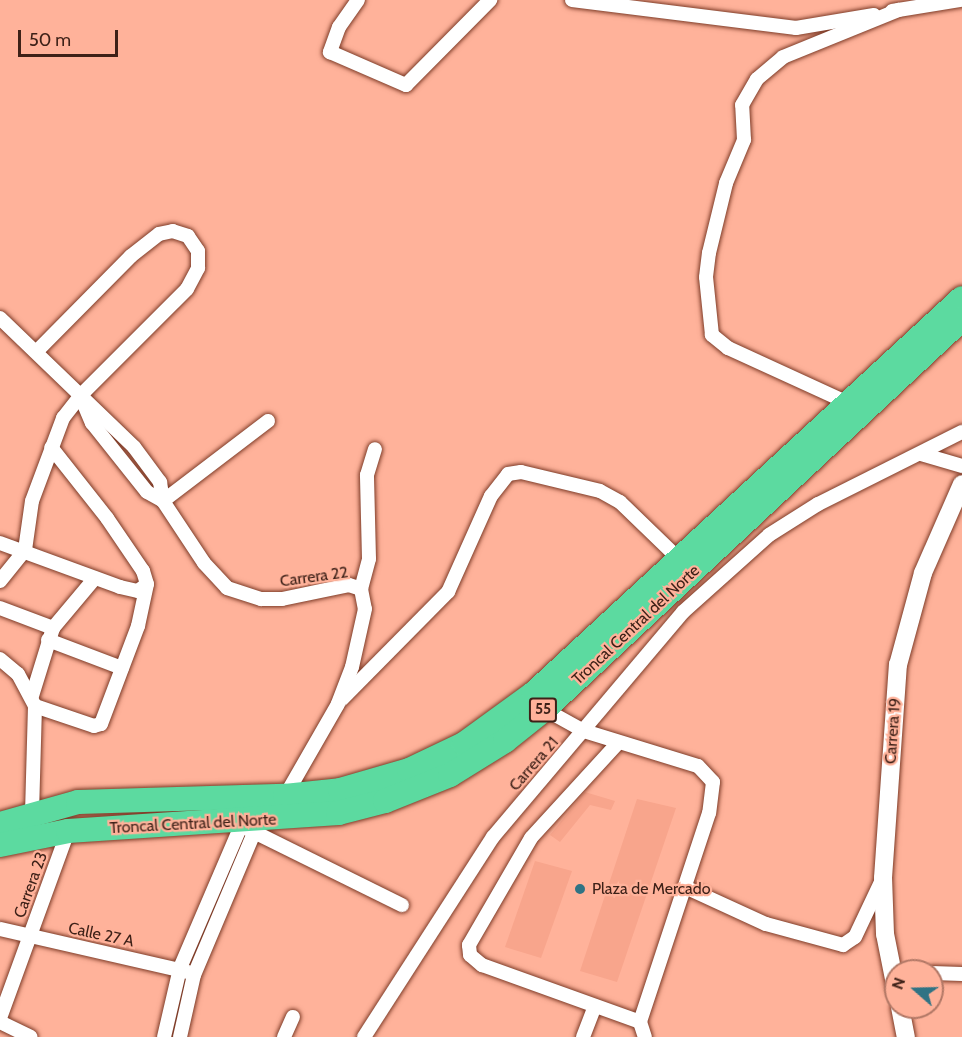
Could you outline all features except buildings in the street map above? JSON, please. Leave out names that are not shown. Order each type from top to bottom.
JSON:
[{"type":"highway","name":"Troncal Central del Norte","points":[[0,824],[32,813],[78,802],[285,796],[349,788],[417,767],[478,735],[540,700],[679,559],[846,402],[962,298]]},
{"type":"highway","name":"Troncal Central del Norte","points":[[0,845],[68,831],[250,824],[338,813],[409,793],[478,759],[540,700],[962,319]]},
{"type":"street","points":[[358,0],[339,27],[330,52],[406,85],[490,0]]},
{"type":"street","points":[[572,0],[796,28],[962,0]]},
{"type":"street","points":[[846,402],[728,348],[712,335],[707,296],[709,253],[726,183],[744,140],[742,105],[757,79],[783,57],[899,10]]},
{"type":"street","points":[[0,581],[25,550],[32,501],[63,418],[80,396],[187,289],[198,268],[198,251],[188,236],[173,231],[159,234],[131,256],[38,350]]},
{"type":"street","name":"Carrera 22","points":[[0,318],[38,350],[80,396],[99,432],[147,492],[163,501],[204,563],[227,588],[261,599],[282,599],[349,585],[361,589],[365,609],[352,667],[338,704],[285,796]]},
{"type":"street","points":[[0,336],[13,328]]},
{"type":"street","points":[[163,501],[268,421]]},
{"type":"street","name":"Carrera 21","points":[[364,1037],[493,837],[683,612],[724,571],[818,504],[962,432]]},
{"type":"street","points":[[0,659],[18,674],[33,701],[98,726],[104,719],[142,615],[147,584],[143,571],[108,518],[51,447]]},
{"type":"street","points":[[361,589],[369,559],[367,475],[375,449]]},
{"type":"street","points":[[921,454],[962,466]]},
{"type":"street","points":[[338,704],[448,592],[470,551],[491,496],[508,474],[521,472],[600,491],[620,501],[679,559]]},
{"type":"street","name":"Carrera 19","points":[[891,959],[885,933],[883,878],[898,665],[923,573],[962,484]]},
{"type":"street","points":[[0,543],[25,550],[95,578],[138,591],[147,584]]},
{"type":"street","points":[[32,813],[33,701],[50,634],[95,578]]},
{"type":"street","points":[[0,608],[122,668]]},
{"type":"street","points":[[540,700],[584,731],[617,744],[698,766],[713,782],[714,794],[686,887],[640,1022],[645,1037]]},
{"type":"street","points":[[617,744],[531,838],[469,945],[470,955],[482,965],[640,1022]]},
{"type":"street","points":[[250,824],[402,905]]},
{"type":"street","points":[[164,1037],[180,968],[250,824]]},
{"type":"street","points":[[180,1037],[194,975],[250,824]]},
{"type":"street","name":"Carrera 23","points":[[0,1020],[68,831]]},
{"type":"street","points":[[686,887],[766,924],[843,945],[855,938],[883,878]]},
{"type":"street","name":"Calle 27 A","points":[[0,929],[180,968],[194,975]]},
{"type":"street","points":[[944,973],[962,974]]},
{"type":"street","points":[[583,1037],[595,1006]]},
{"type":"street","points":[[284,1037],[293,1017]]},
{"type":"street","points":[[902,1019],[906,1037]]},
{"type":"street","points":[[0,1020],[31,1037]]},
{"type":"shaded area","points":[[585,792],[615,801],[611,810],[590,805],[560,842],[550,835]]},
{"type":"shaded area","points":[[637,799],[676,808],[617,982],[580,971]]},
{"type":"shaded area","points":[[535,861],[572,871],[541,958],[505,947]]},
{"type":"place","name":"Plaza de Mercado","points":[[580,889]]}]
